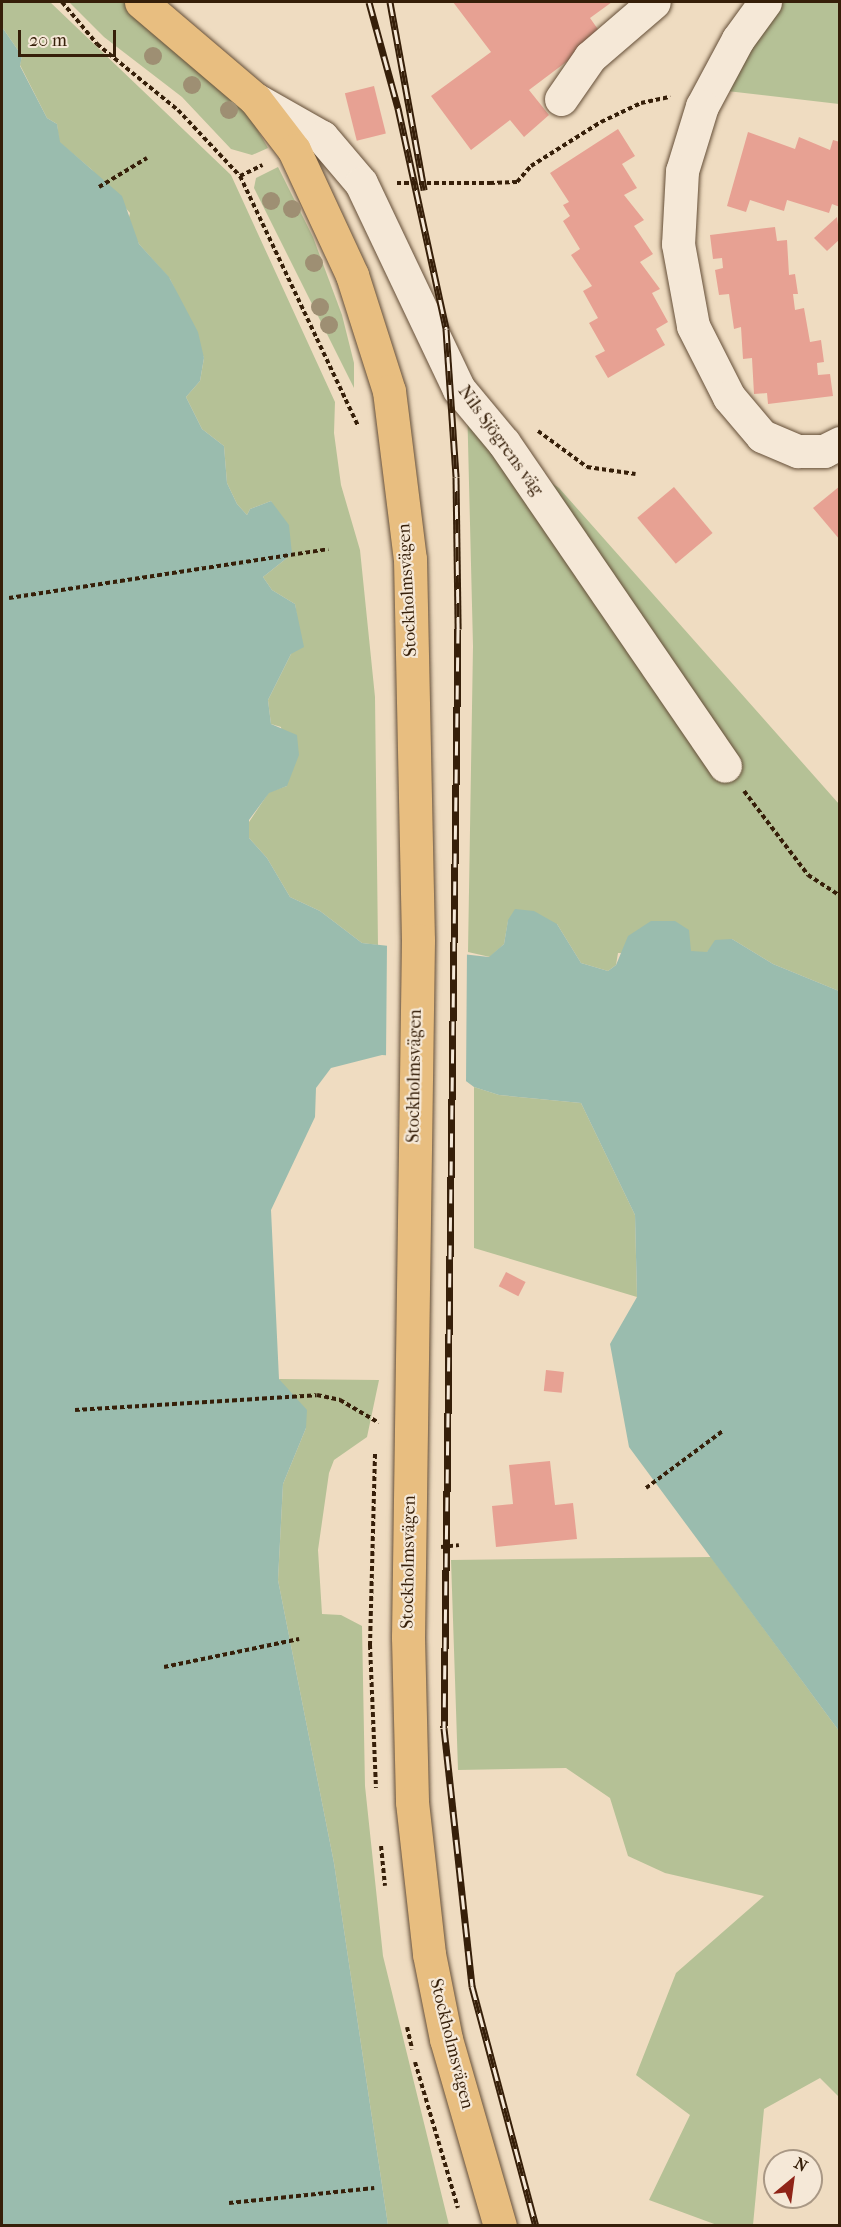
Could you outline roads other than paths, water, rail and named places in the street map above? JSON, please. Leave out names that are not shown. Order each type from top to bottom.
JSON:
[{"type":"main road","name":"Stockholmsvägen","points":[[141,2],[255,99],[294,150],[352,275],[389,391],[410,559],[418,940],[408,1626],[412,1802],[429,1954],[446,2039],[500,2226]]},
{"type":"street","points":[[561,99],[590,57],[654,2]]},
{"type":"street","points":[[765,2],[738,39],[702,106],[682,171],[678,244],[693,326],[729,397],[762,436],[798,452],[824,451],[840,443]]},
{"type":"street","name":"Nils Sjögrens väg","points":[[255,99],[322,137],[361,183],[459,389],[504,443],[725,766]]},
{"type":"railway","points":[[369,2],[398,108],[446,329],[456,477],[458,629],[444,1728],[472,1986],[536,2226]]},
{"type":"railway","points":[[390,2],[424,190]]}]
